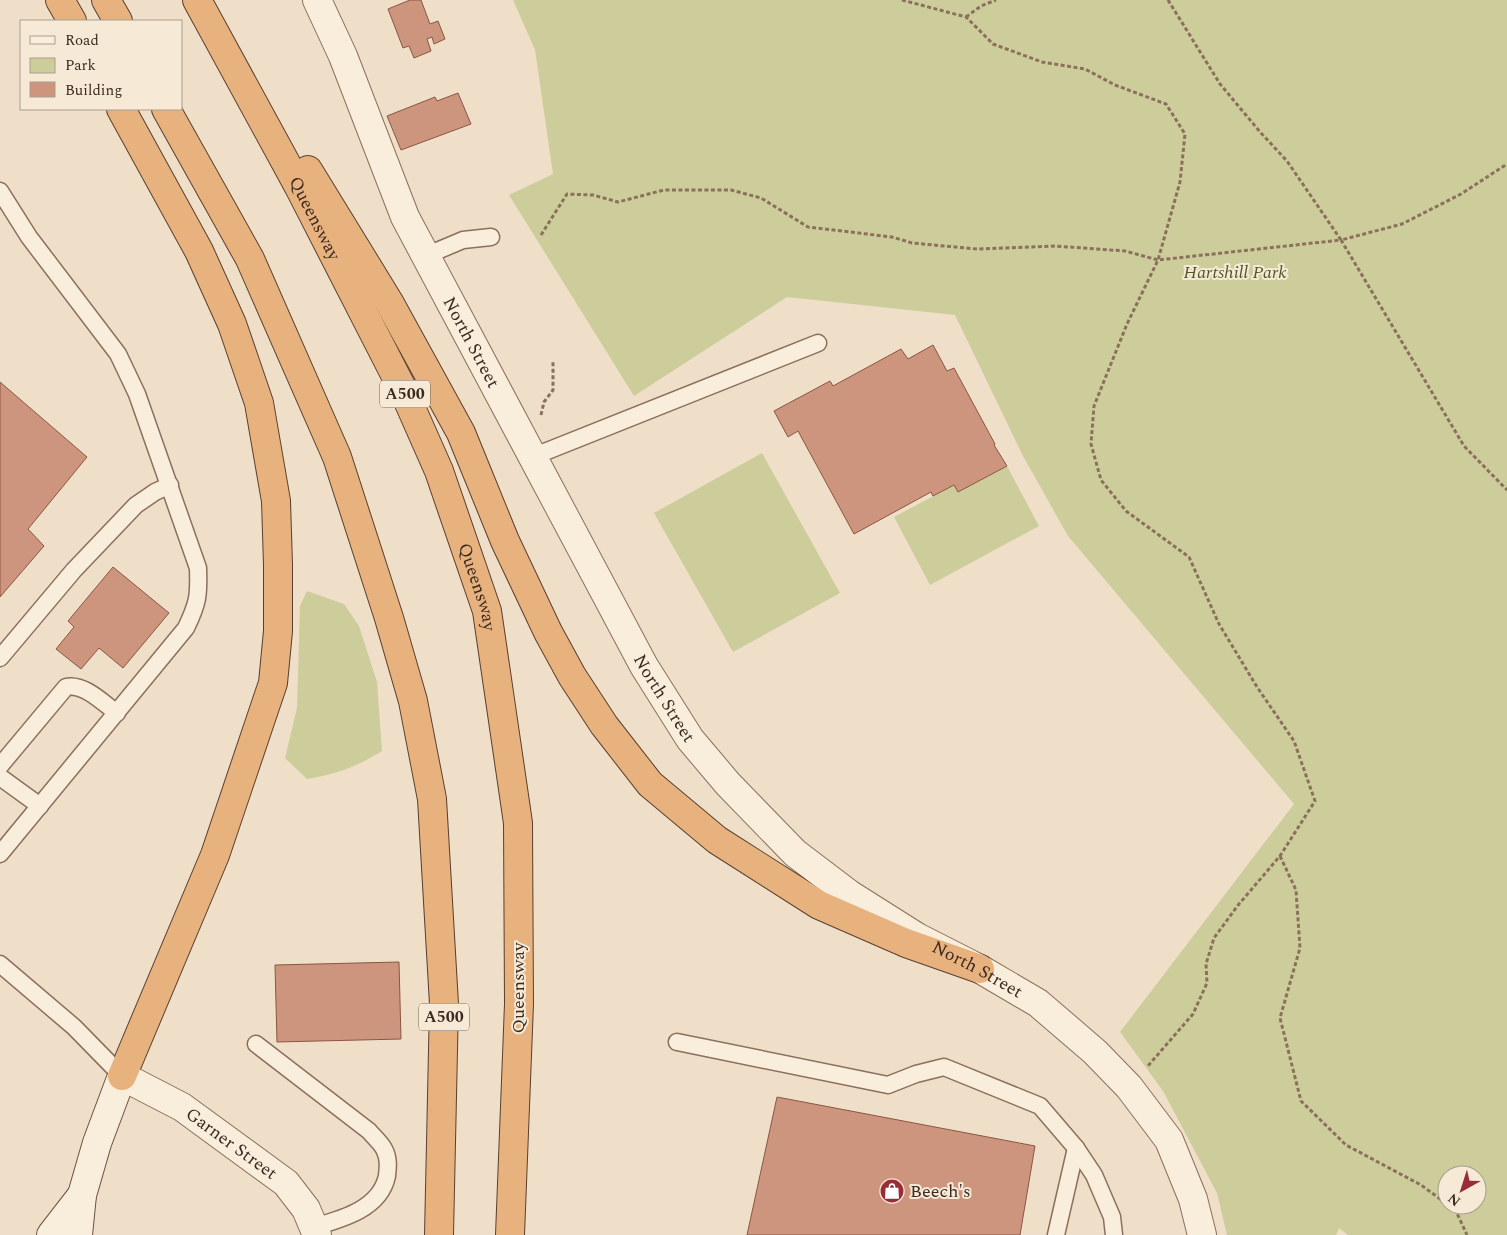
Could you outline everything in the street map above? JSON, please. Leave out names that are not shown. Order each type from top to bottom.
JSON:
[{"type":"highway","points":[[60,0],[71,20]]},
{"type":"highway","points":[[106,0],[117,20]]},
{"type":"highway","points":[[199,0],[314,179],[389,302],[462,433],[505,541],[548,632],[572,676],[604,725],[650,784],[717,840],[819,905],[906,943],[980,969]]},
{"type":"highway","name":"Queensway","points":[[199,0],[299,187],[405,394],[439,471],[487,611],[518,823],[520,1004],[510,1235]]},
{"type":"highway","points":[[122,110],[199,251],[232,324],[259,403],[276,501],[278,565],[278,631],[273,683],[215,855],[122,1076]]},
{"type":"highway","name":"A500","points":[[167,110],[250,259],[337,457],[389,618],[413,701],[432,799],[444,1004],[439,1235]]},
{"type":"street","name":"North Street","points":[[317,0],[343,56],[405,217],[644,666],[690,739],[728,784],[795,853],[849,894],[917,936],[980,969],[1038,1003],[1095,1052],[1128,1088],[1170,1140],[1193,1199],[1202,1235]]},
{"type":"street","points":[[78,1235],[82,1195],[97,1142],[122,1076]]},
{"type":"street","name":"Garner Street","points":[[122,1076],[182,1107],[286,1183],[306,1209],[315,1231]]},
{"type":"street","points":[[51,1235],[82,1195]]},
{"type":"lane","points":[[0,191],[29,237],[118,354],[137,394],[198,568],[199,595],[194,612],[186,628],[0,854]]},
{"type":"lane","points":[[425,256],[463,240],[491,237]]},
{"type":"lane","points":[[526,446],[818,343]]},
{"type":"lane","points":[[0,658],[74,570],[136,504],[170,485]]},
{"type":"lane","points":[[0,766],[66,687],[74,685],[82,688],[117,713]]},
{"type":"lane","points":[[0,777],[40,806]]},
{"type":"lane","points":[[0,964],[74,1027],[122,1076]]},
{"type":"lane","points":[[677,1042],[888,1085],[916,1074],[944,1067],[1040,1106],[1076,1148],[1094,1175],[1112,1218],[1114,1234]]},
{"type":"lane","points":[[256,1044],[369,1132],[384,1150],[389,1165],[385,1182],[375,1200],[315,1231]]},
{"type":"lane","points":[[1056,1235],[1076,1148]]},
{"type":"path","points":[[902,0],[966,17],[993,44],[1042,62],[1085,70],[1115,85],[1166,104],[1185,134],[1180,182],[1158,260],[1127,324],[1094,406],[1091,444],[1101,480],[1126,511],[1189,557],[1219,624],[1257,687],[1294,741],[1315,801],[1280,856],[1239,904],[1214,938],[1206,964],[1207,983],[1193,1014],[1128,1088]]},
{"type":"path","points":[[966,17],[980,6],[996,0]]},
{"type":"path","points":[[1168,0],[1220,84],[1286,160],[1341,240],[1464,446],[1507,490]]},
{"type":"path","points":[[541,235],[567,194],[593,195],[618,202],[664,190],[731,190],[761,198],[808,227],[892,237],[912,243],[931,245],[977,249],[1064,247],[1125,251],[1158,260],[1341,240],[1402,224],[1462,194],[1507,164]]},
{"type":"path","points":[[526,446],[539,427],[544,402],[553,390],[553,361]]},
{"type":"path","points":[[1280,856],[1296,890],[1300,948],[1280,1018],[1301,1101],[1346,1145],[1421,1185],[1437,1196]]},
{"type":"path","points":[[1457,1215],[1467,1235]]},
{"type":"green space","name":"Hartshill Park","points":[[513,0],[1507,0],[1507,1235],[1348,1235],[1339,1228],[1336,1235],[1227,1235],[1217,1193],[1163,1091],[1120,1032],[1294,804],[1068,536],[1023,456],[955,315],[787,297],[634,396],[509,195],[553,174],[535,50]]},
{"type":"green space","points":[[762,453],[840,593],[733,652],[654,513]]},
{"type":"green space","points":[[1007,466],[1039,526],[930,585],[894,517],[954,485],[958,492]]},
{"type":"green space","points":[[307,591],[344,604],[359,626],[377,682],[382,751],[346,769],[307,779],[285,758],[297,708],[300,606]]},
{"type":"building","points":[[410,0],[421,0],[430,24],[438,21],[445,39],[434,44],[432,37],[427,39],[431,51],[414,58],[409,46],[403,48],[388,9]]},
{"type":"building","points":[[458,93],[471,124],[401,150],[387,116],[435,97],[437,101]]},
{"type":"building","points":[[933,345],[947,371],[954,368],[1007,466],[958,492],[954,485],[933,496],[931,492],[854,534],[798,431],[788,437],[774,411],[830,381],[833,386],[901,349],[908,359]]},
{"type":"building","points":[[0,382],[87,457],[28,529],[44,546],[0,597]]},
{"type":"building","points":[[113,567],[169,613],[123,668],[99,648],[81,669],[56,649],[74,627],[68,621]]},
{"type":"building","points":[[399,962],[401,1039],[277,1042],[275,965]]},
{"type":"building","name":"Beech's","points":[[777,1097],[1035,1146],[1020,1235],[747,1235]]},
{"type":"place","name":"Beech's","points":[[892,1191]]}]
